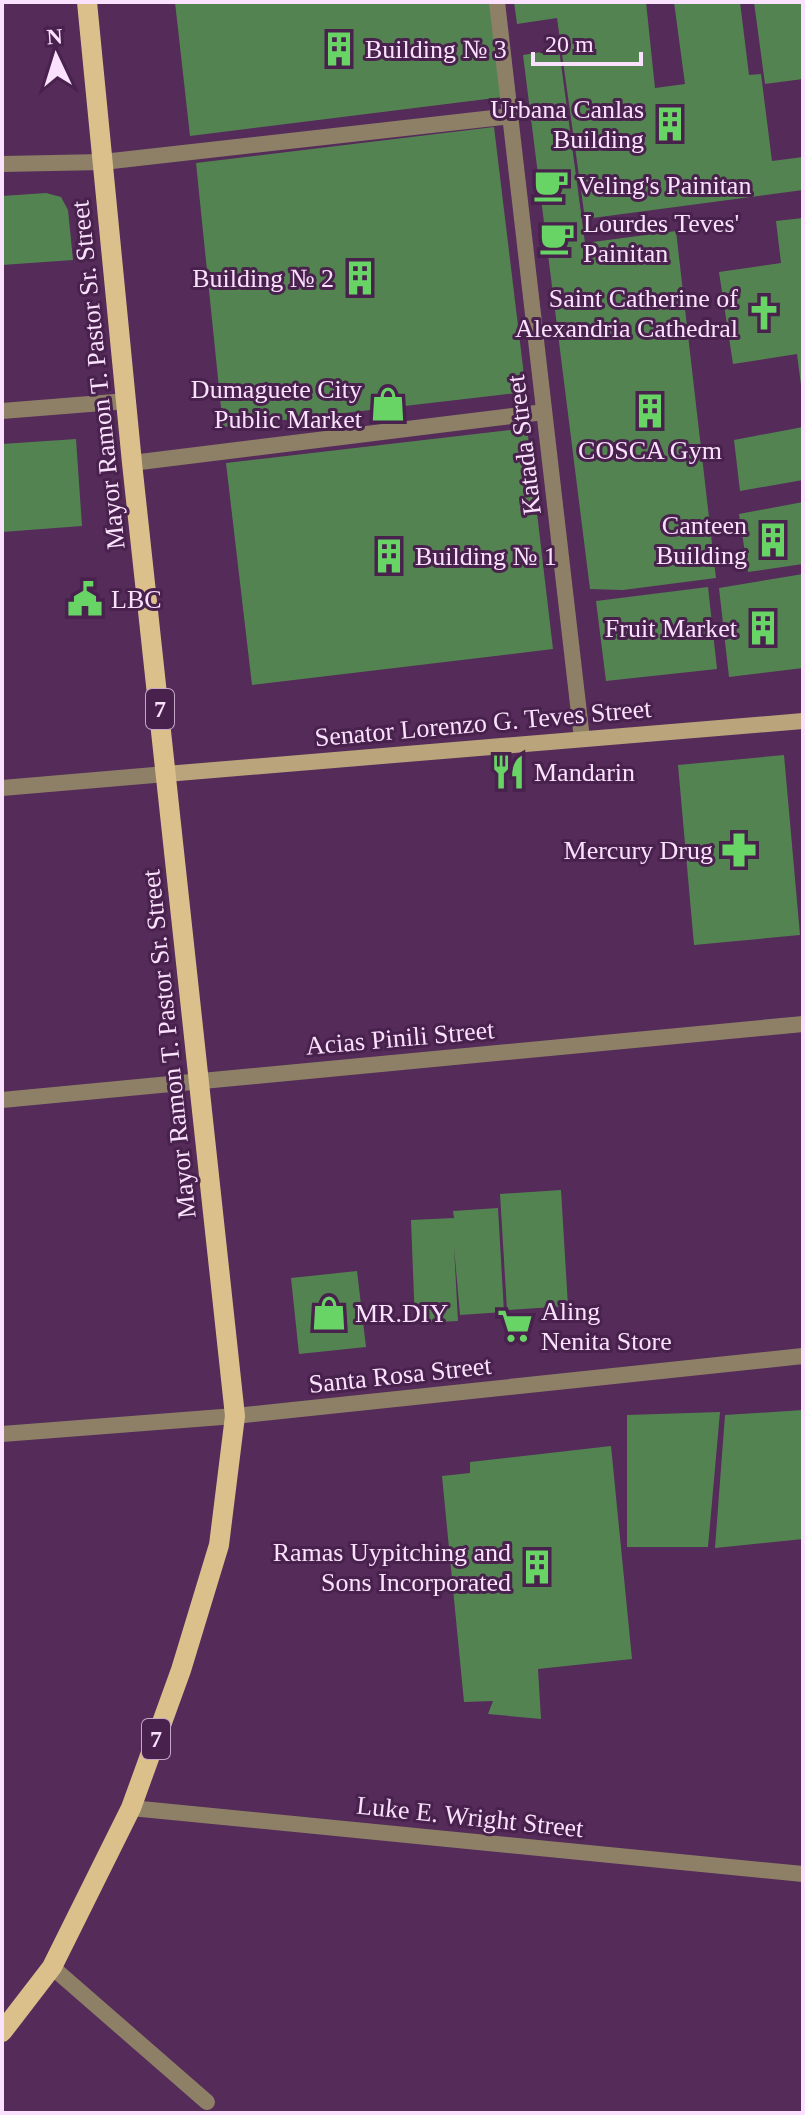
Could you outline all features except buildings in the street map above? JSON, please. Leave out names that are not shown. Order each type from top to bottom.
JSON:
[{"type":"main road","name":"Mayor Ramon T. Pastor Sr. Street","points":[[2,2032],[52,1967],[131,1808],[181,1670],[219,1545],[235,1416],[132,463],[87,2]]},
{"type":"main road","name":"Senator Lorenzo G. Teves Street","points":[[166,774],[803,721]]},
{"type":"street","name":"Katada Street","points":[[497,2],[582,739]]},
{"type":"street","points":[[2,164],[103,162],[511,116]]},
{"type":"street","points":[[2,411],[127,401]]},
{"type":"street","points":[[132,463],[544,412]]},
{"type":"street","points":[[2,788],[166,774]]},
{"type":"street","name":"Acias Pinili Street","points":[[2,1100],[803,1024]]},
{"type":"street","name":"Santa Rosa Street","points":[[2,1434],[235,1416],[803,1356]]},
{"type":"street","name":"Luke E. Wright Street","points":[[131,1808],[803,1874]]},
{"type":"street","points":[[52,1967],[207,2102]]},
{"type":"place","name":"Building № 3","points":[[339,49]]},
{"type":"place","name":"Urbana Canlas Building","points":[[670,124]]},
{"type":"place","name":"Veling's Painitan","points":[[551,185]]},
{"type":"place","name":"Lourdes Teves' Painitan","points":[[557,238]]},
{"type":"place","name":"Building № 2","points":[[360,278]]},
{"type":"place","name":"Saint Catherine of Alexandria Cathedral","points":[[764,313]]},
{"type":"place","name":"Dumaguete City Public Market","points":[[388,404]]},
{"type":"place","name":"COSCA Gym","points":[[650,411]]},
{"type":"place","name":"Canteen Building","points":[[773,540]]},
{"type":"place","name":"Building № 1","points":[[389,556]]},
{"type":"place","name":"LBC","points":[[85,599]]},
{"type":"place","name":"Fruit Market","points":[[763,628]]},
{"type":"place","name":"Mandarin","points":[[508,772]]},
{"type":"place","name":"Mercury Drug","points":[[739,850]]},
{"type":"place","name":"MR.DIY","points":[[329,1313]]},
{"type":"place","name":"Aling Nenita Store","points":[[515,1326]]},
{"type":"place","name":"Ramas Uypitching and Sons Incorporated","points":[[537,1567]]}]
